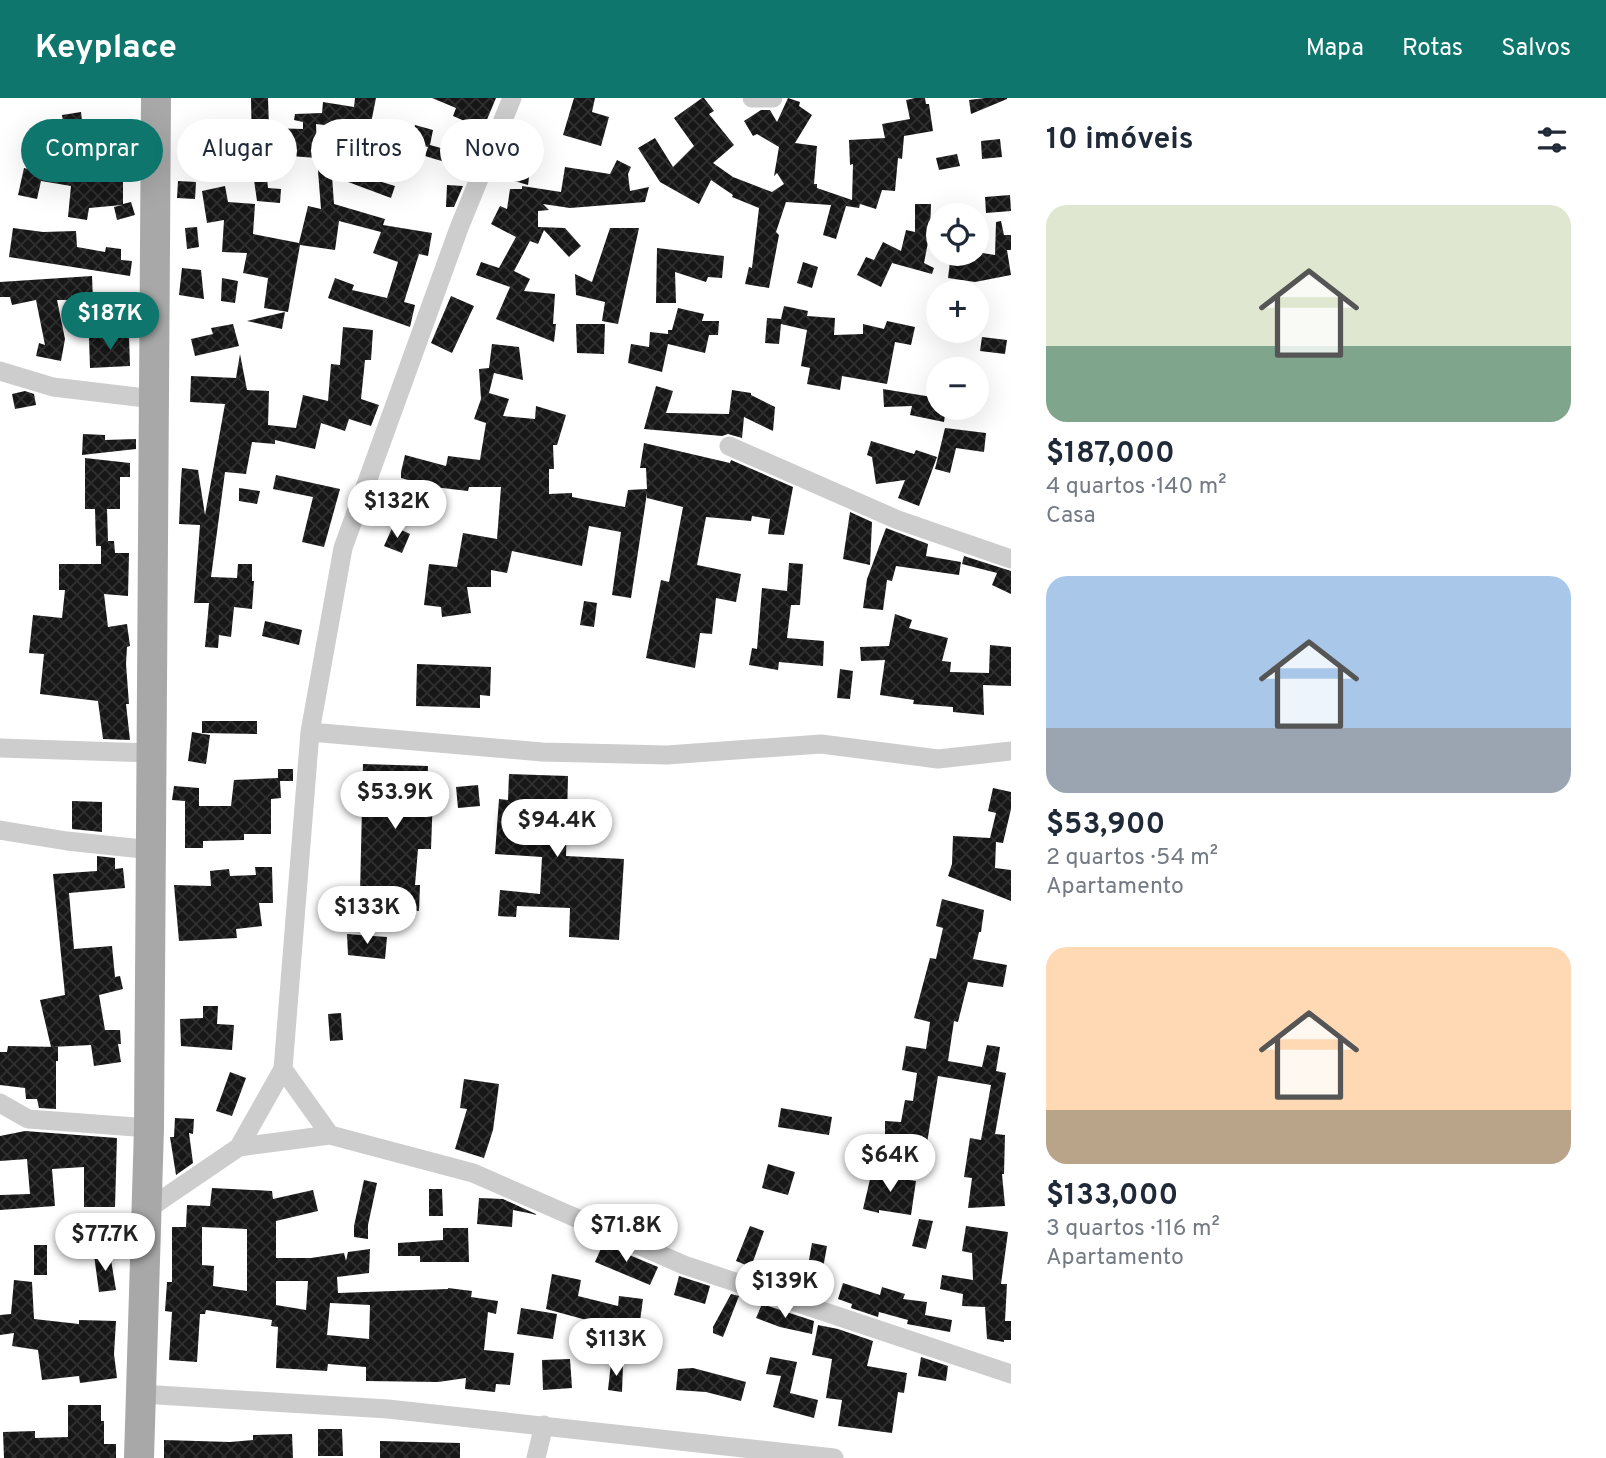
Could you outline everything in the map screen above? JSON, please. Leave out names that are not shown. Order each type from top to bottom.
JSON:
[{"type":"main road","points":[[139,1458],[148,1209],[156,98]]},
{"type":"street","points":[[148,1209],[239,1147],[283,1069],[310,733],[343,548],[459,228],[512,98]]},
{"type":"street","points":[[752,98],[773,98]]},
{"type":"street","points":[[0,371],[53,387],[154,398]]},
{"type":"street","points":[[729,446],[898,520],[1011,559]]},
{"type":"street","points":[[310,733],[541,751],[625,754],[667,755],[821,744],[938,759],[1011,751]]},
{"type":"street","points":[[0,748],[151,752]]},
{"type":"street","points":[[0,830],[152,850]]},
{"type":"street","points":[[283,1069],[330,1135]]},
{"type":"street","points":[[0,1103],[28,1119],[149,1128]]},
{"type":"street","points":[[239,1147],[330,1135],[473,1173],[684,1265],[1011,1374]]},
{"type":"street","points":[[141,1394],[388,1409],[834,1458]]},
{"type":"street","points":[[536,1458],[544,1425]]},
{"type":"building","points":[[251,98],[268,98],[269,119],[251,119]]},
{"type":"building","points":[[355,98],[376,98],[372,119],[311,119],[311,158],[297,156],[297,129],[303,129],[303,122],[294,119],[295,114],[322,113],[323,102],[354,107]]},
{"type":"building","points":[[432,98],[496,98],[487,119],[460,119],[453,116],[456,108]]},
{"type":"building","points":[[574,98],[595,98],[592,112],[609,117],[601,146],[563,135]]},
{"type":"building","points":[[702,98],[714,111],[709,114],[734,145],[713,163],[733,177],[772,192],[784,184],[777,173],[774,176],[779,147],[757,134],[753,136],[744,121],[761,110],[770,110],[777,122],[788,98],[800,102],[799,106],[812,115],[795,143],[817,146],[814,184],[817,184],[817,188],[852,200],[853,164],[850,165],[849,140],[885,138],[882,124],[910,119],[906,100],[915,98],[925,98],[926,104],[929,104],[933,131],[904,136],[902,159],[898,158],[895,191],[882,190],[876,209],[860,204],[859,208],[846,206],[836,239],[823,235],[831,205],[786,202],[776,232],[779,235],[769,288],[745,284],[749,267],[752,268],[759,208],[732,197],[733,195],[711,180],[699,204],[660,182],[638,148],[655,138],[673,167],[694,146],[674,118]]},
{"type":"building","points":[[1007,99],[971,114],[969,100]]},
{"type":"building","points":[[81,112],[82,119],[63,119],[62,115]]},
{"type":"building","points":[[426,128],[433,130],[430,145],[440,148],[440,160],[426,156]]},
{"type":"building","points":[[1000,139],[1002,157],[982,159],[981,141]]},
{"type":"building","points":[[957,154],[960,166],[939,170],[936,158]]},
{"type":"building","points":[[617,160],[631,167],[628,174],[630,191],[649,187],[645,202],[570,208],[543,204],[549,210],[538,211],[538,227],[565,228],[581,246],[569,257],[544,230],[538,244],[530,241],[514,271],[530,279],[524,291],[555,294],[554,342],[496,319],[510,287],[476,275],[481,262],[499,268],[516,237],[491,224],[500,206],[507,209],[510,189],[522,189],[522,186],[561,192],[565,167],[610,174]]},
{"type":"building","points":[[21,182],[41,182],[37,199],[18,195]]},
{"type":"building","points":[[47,182],[123,182],[123,204],[131,202],[135,215],[117,220],[114,207],[122,205],[89,208],[87,220],[68,217],[71,186]]},
{"type":"building","points":[[178,182],[196,182],[195,199],[177,198]]},
{"type":"building","points":[[254,182],[267,182],[268,188],[281,189],[280,203],[257,201]]},
{"type":"building","points":[[319,182],[332,182],[334,204],[385,219],[383,225],[432,233],[428,256],[419,254],[404,302],[415,305],[410,327],[328,298],[335,278],[354,285],[352,290],[387,298],[398,262],[373,253],[381,232],[339,221],[335,250],[300,245],[288,312],[264,308],[268,278],[243,273],[247,253],[222,252],[224,220],[207,223],[202,191],[225,186],[228,202],[255,204],[253,234],[299,243],[308,206],[321,209]]},
{"type":"building","points":[[348,182],[382,182],[395,186],[391,198]]},
{"type":"building","points":[[447,185],[463,186],[454,207],[446,207]]},
{"type":"building","points":[[1010,195],[1011,211],[989,213],[989,203],[985,203],[985,197]]},
{"type":"building","points":[[915,204],[926,204],[924,263],[934,268],[932,274],[892,263],[881,287],[857,275],[866,257],[874,260],[883,242],[901,251],[906,230],[915,232]]},
{"type":"building","points":[[1001,221],[1004,235],[1011,235],[1011,250],[1007,250],[1011,275],[985,280],[948,278],[950,266],[989,266],[989,254],[995,255],[996,222]]},
{"type":"building","points":[[197,227],[199,247],[187,249],[185,228]]},
{"type":"building","points":[[13,228],[43,232],[76,231],[77,247],[105,252],[106,247],[121,249],[121,260],[132,261],[130,276],[9,257]]},
{"type":"building","points":[[610,228],[639,228],[618,324],[602,321],[605,302],[576,295],[575,274],[592,282]]},
{"type":"building","points":[[657,248],[724,256],[722,278],[708,277],[706,282],[675,272],[676,303],[656,303]]},
{"type":"building","points":[[803,262],[818,267],[812,288],[797,283]]},
{"type":"building","points":[[182,268],[201,270],[204,299],[179,295]]},
{"type":"building","points":[[92,276],[93,300],[57,300],[65,339],[61,361],[36,356],[39,343],[45,345],[36,300],[12,305],[10,297],[0,297],[0,282]]},
{"type":"building","points":[[222,278],[238,281],[235,303],[221,301]]},
{"type":"building","points":[[451,296],[474,306],[452,353],[431,343]]},
{"type":"building","points":[[784,306],[808,311],[807,316],[835,318],[834,335],[863,334],[863,324],[884,329],[887,321],[915,327],[911,345],[895,342],[887,384],[842,376],[840,390],[807,384],[810,368],[801,366],[807,330],[781,324],[779,344],[765,343],[767,318],[781,319]]},
{"type":"building","points":[[678,308],[704,314],[702,321],[719,321],[718,335],[709,335],[705,353],[668,344],[662,372],[628,363],[631,344],[649,347],[650,332],[668,334],[668,330],[672,330]]},
{"type":"building","points":[[285,312],[282,329],[247,321]]},
{"type":"building","points":[[233,324],[239,346],[195,356],[191,339],[213,334],[211,328]]},
{"type":"building","points":[[576,324],[605,324],[604,354],[577,353]]},
{"type":"building","points":[[343,327],[373,330],[371,360],[365,360],[361,399],[379,405],[371,426],[349,419],[345,431],[321,423],[315,449],[275,440],[275,444],[252,442],[246,474],[225,472],[211,577],[237,578],[238,564],[252,564],[252,609],[234,607],[231,637],[219,635],[218,648],[205,647],[209,603],[194,603],[200,525],[179,524],[181,480],[182,468],[198,470],[205,515],[225,404],[190,402],[191,376],[236,378],[240,354],[247,390],[269,391],[268,425],[296,428],[303,395],[328,401],[331,364],[340,365]]},
{"type":"building","points":[[129,336],[130,366],[90,368],[89,338]]},
{"type":"building","points":[[989,338],[1007,340],[1005,354],[980,351],[981,343],[989,343]]},
{"type":"building","points":[[492,344],[519,347],[523,380],[494,373],[489,393],[509,399],[503,416],[535,419],[536,406],[566,415],[557,445],[553,445],[554,469],[549,469],[549,494],[572,493],[572,497],[625,507],[628,490],[647,489],[646,468],[640,468],[644,443],[730,463],[731,460],[793,487],[784,535],[768,534],[770,519],[752,516],[751,521],[706,517],[697,565],[741,574],[736,602],[716,598],[712,634],[700,633],[695,668],[646,658],[661,580],[669,582],[683,507],[647,498],[647,493],[631,598],[612,595],[621,532],[589,526],[582,566],[512,551],[507,573],[491,570],[491,587],[467,587],[471,613],[442,617],[441,607],[424,605],[429,564],[457,567],[463,533],[497,539],[501,487],[469,487],[468,491],[434,487],[401,478],[405,455],[446,466],[448,456],[480,460],[486,423],[474,419],[481,399],[479,369],[489,368]]},
{"type":"building","points":[[656,386],[673,391],[666,413],[729,414],[732,390],[751,393],[775,407],[773,431],[744,417],[742,438],[728,434],[722,436],[644,429]]},
{"type":"building","points":[[883,389],[926,396],[926,418],[910,415],[912,406],[884,407]]},
{"type":"building","points":[[25,391],[34,394],[36,405],[15,409],[12,394]]},
{"type":"building","points":[[945,428],[986,433],[984,452],[956,448],[950,473],[935,469]]},
{"type":"building","points":[[83,434],[105,435],[105,440],[136,439],[136,449],[82,455]]},
{"type":"building","points":[[871,441],[914,454],[916,450],[937,457],[919,506],[898,498],[905,480],[876,484],[872,457],[867,455]]},
{"type":"building","points":[[85,458],[130,463],[130,477],[120,477],[120,509],[107,509],[108,541],[114,541],[115,553],[129,553],[128,596],[104,594],[108,627],[127,624],[130,646],[127,647],[126,664],[129,704],[126,704],[130,740],[103,739],[98,701],[40,694],[44,654],[29,653],[33,615],[62,618],[65,590],[59,590],[59,564],[101,564],[101,546],[96,546],[95,509],[85,509]]},
{"type":"building","points":[[276,475],[340,489],[324,547],[302,542],[313,497],[273,489]]},
{"type":"building","points":[[239,488],[260,491],[257,504],[239,501]]},
{"type":"building","points":[[850,512],[872,522],[870,565],[843,559]]},
{"type":"building","points":[[393,526],[410,534],[402,553],[384,546]]},
{"type":"building","points":[[886,528],[928,544],[926,556],[961,562],[959,575],[896,566],[892,581],[887,580],[883,610],[863,608],[867,579]]},
{"type":"building","points":[[964,556],[1011,571],[1011,594],[992,585],[997,573],[962,564]]},
{"type":"building","points":[[789,563],[803,564],[800,605],[791,605],[787,638],[824,641],[823,666],[779,662],[778,670],[749,665],[752,648],[757,649],[762,588],[787,591]]},
{"type":"building","points":[[584,601],[597,603],[594,627],[580,625]]},
{"type":"building","points":[[895,614],[912,620],[909,628],[948,638],[942,661],[951,662],[950,672],[989,673],[990,645],[1011,647],[1011,686],[983,685],[984,715],[953,712],[953,707],[913,704],[914,700],[880,695],[885,660],[861,661],[860,647],[889,646]]},
{"type":"building","points":[[265,621],[302,630],[299,645],[262,636]]},
{"type":"building","points":[[417,664],[491,667],[490,696],[480,695],[480,708],[416,706]]},
{"type":"building","points":[[840,669],[853,671],[850,699],[837,698]]},
{"type":"building","points":[[202,721],[257,721],[257,734],[202,733]]},
{"type":"building","points":[[192,732],[210,735],[206,764],[188,761]]},
{"type":"building","points":[[363,764],[428,766],[427,794],[433,794],[431,849],[418,849],[415,885],[420,885],[419,911],[412,910],[411,920],[402,920],[402,895],[360,894]]},
{"type":"building","points":[[278,769],[293,769],[293,781],[280,781],[281,798],[271,799],[271,834],[244,834],[244,840],[203,841],[203,848],[185,848],[185,801],[172,800],[174,786],[199,788],[199,806],[231,806],[234,780],[278,778]]},
{"type":"building","points":[[509,774],[568,776],[566,856],[624,859],[619,940],[569,937],[570,908],[517,906],[516,917],[498,916],[500,890],[540,894],[542,857],[495,854],[499,799],[508,800]]},
{"type":"building","points":[[478,785],[480,806],[458,808],[456,787]]},
{"type":"building","points":[[993,788],[1011,792],[1011,809],[1003,843],[996,842],[995,868],[1011,870],[1011,901],[948,876],[952,864],[953,836],[990,838],[996,813],[988,811]]},
{"type":"building","points":[[72,801],[102,802],[102,832],[72,829]]},
{"type":"building","points":[[97,856],[115,858],[115,869],[123,868],[125,888],[69,893],[74,949],[112,946],[115,977],[120,976],[123,989],[99,995],[105,1030],[120,1030],[121,1044],[118,1044],[121,1062],[94,1066],[91,1045],[51,1047],[40,1000],[65,995],[53,874],[97,871]]},
{"type":"building","points":[[255,867],[272,867],[273,903],[259,903],[262,926],[236,929],[237,938],[179,941],[174,885],[211,886],[210,871],[229,869],[230,876],[256,875]]},
{"type":"building","points":[[942,899],[984,910],[973,959],[1007,965],[1003,987],[968,982],[958,1022],[954,1021],[948,1061],[982,1067],[987,1045],[1000,1047],[996,1071],[1006,1073],[995,1134],[1005,1135],[1002,1174],[1005,1206],[968,1208],[972,1178],[964,1177],[970,1138],[981,1140],[991,1085],[938,1076],[927,1143],[885,1135],[885,1121],[901,1122],[905,1100],[913,1101],[917,1073],[902,1070],[906,1046],[926,1049],[930,1022],[914,1018],[930,958],[936,959],[943,928],[936,926]]},
{"type":"building","points":[[347,934],[387,937],[385,959],[348,955]]},
{"type":"building","points":[[203,1006],[218,1006],[217,1024],[234,1025],[232,1050],[181,1046],[180,1019],[203,1018]]},
{"type":"building","points":[[341,1013],[343,1040],[330,1041],[328,1014]]},
{"type":"building","points":[[8,1046],[58,1047],[56,1109],[39,1108],[37,1099],[26,1099],[25,1088],[0,1085],[0,1052],[7,1052]]},
{"type":"building","points":[[230,1072],[246,1078],[232,1116],[216,1111]]},
{"type":"building","points":[[464,1079],[499,1084],[493,1130],[484,1158],[455,1149],[467,1109],[460,1108]]},
{"type":"building","points":[[781,1108],[832,1117],[829,1135],[778,1127]]},
{"type":"building","points":[[175,1118],[194,1119],[193,1134],[189,1133],[193,1163],[176,1175],[170,1137],[174,1137]]},
{"type":"building","points":[[25,1131],[117,1138],[115,1207],[84,1207],[84,1167],[52,1169],[55,1206],[0,1210],[0,1195],[30,1194],[27,1159],[0,1161],[0,1136]]},
{"type":"building","points":[[768,1164],[795,1172],[788,1195],[762,1188]]},
{"type":"building","points":[[872,1171],[888,1177],[916,1181],[911,1215],[863,1209]]},
{"type":"building","points":[[364,1180],[377,1183],[368,1225],[368,1239],[354,1237]]},
{"type":"building","points":[[212,1188],[272,1191],[273,1199],[313,1190],[318,1211],[276,1221],[276,1258],[311,1258],[344,1253],[346,1261],[348,1252],[370,1249],[369,1273],[337,1277],[338,1293],[448,1288],[472,1291],[471,1297],[498,1301],[496,1314],[488,1312],[484,1350],[514,1353],[510,1385],[496,1384],[495,1392],[465,1389],[466,1378],[438,1382],[366,1381],[366,1367],[328,1364],[327,1371],[276,1368],[278,1327],[271,1326],[272,1320],[206,1310],[205,1314],[200,1314],[197,1362],[169,1360],[172,1312],[165,1311],[167,1282],[172,1282],[172,1227],[186,1227],[187,1205],[210,1206]],"holes":[[[202,1227],[247,1229],[247,1291],[213,1286],[214,1266],[202,1265]],[[276,1281],[308,1281],[306,1310],[276,1305]],[[330,1303],[370,1305],[369,1339],[327,1335]]]},
{"type":"building","points":[[429,1189],[442,1189],[443,1216],[429,1216]]},
{"type":"building","points":[[479,1198],[503,1199],[538,1215],[513,1210],[512,1227],[477,1224]]},
{"type":"building","points":[[919,1219],[933,1221],[926,1249],[912,1246]]},
{"type":"building","points":[[750,1226],[764,1231],[751,1267],[736,1261]]},
{"type":"building","points":[[966,1226],[1008,1232],[1001,1284],[1007,1284],[1005,1321],[1011,1321],[1011,1340],[1004,1342],[987,1339],[985,1307],[962,1306],[963,1294],[940,1289],[942,1275],[973,1280],[972,1253],[962,1251]]},
{"type":"building","points":[[443,1228],[468,1228],[469,1262],[420,1262],[420,1256],[398,1256],[398,1243],[443,1240]]},
{"type":"building","points":[[812,1243],[827,1246],[822,1274],[807,1271]]},
{"type":"building","points":[[603,1244],[658,1267],[650,1285],[595,1262]]},
{"type":"building","points":[[34,1245],[47,1245],[47,1275],[34,1275]]},
{"type":"building","points":[[110,1254],[116,1290],[99,1292],[94,1255]]},
{"type":"building","points":[[552,1274],[581,1280],[578,1296],[618,1306],[619,1296],[643,1299],[639,1328],[644,1328],[643,1344],[613,1339],[616,1328],[546,1309]]},
{"type":"building","points":[[679,1276],[710,1286],[705,1304],[674,1295]]},
{"type":"building","points":[[14,1280],[32,1282],[34,1319],[79,1324],[79,1320],[116,1321],[114,1354],[117,1378],[80,1383],[79,1376],[42,1380],[38,1350],[12,1346],[14,1333],[0,1335],[0,1315],[11,1314]]},
{"type":"building","points":[[843,1283],[880,1295],[882,1287],[905,1294],[903,1299],[927,1302],[925,1315],[952,1320],[950,1332],[907,1324],[908,1320],[879,1312],[878,1317],[851,1308],[852,1304],[838,1299]]},
{"type":"building","points":[[731,1294],[739,1296],[723,1337],[713,1333],[713,1327]]},
{"type":"building","points":[[762,1304],[814,1321],[812,1334],[756,1318]]},
{"type":"building","points":[[521,1308],[557,1314],[553,1339],[517,1334]]},
{"type":"building","points":[[818,1325],[873,1341],[867,1366],[907,1373],[904,1393],[898,1392],[892,1433],[838,1426],[842,1400],[826,1398],[832,1359],[812,1355]]},
{"type":"building","points":[[770,1357],[797,1362],[790,1393],[818,1400],[814,1418],[773,1407],[781,1376],[766,1374]]},
{"type":"building","points":[[921,1357],[948,1366],[946,1381],[918,1376]]},
{"type":"building","points":[[570,1359],[572,1388],[543,1390],[542,1360]]},
{"type":"building","points":[[611,1363],[623,1364],[622,1392],[608,1390]]},
{"type":"building","points":[[693,1368],[746,1382],[741,1401],[706,1392],[676,1390],[678,1369]]},
{"type":"building","points":[[68,1405],[101,1405],[104,1444],[116,1444],[116,1458],[4,1458],[3,1432],[35,1431],[35,1438],[68,1437]]},
{"type":"building","points":[[318,1429],[342,1429],[343,1456],[318,1456]]},
{"type":"building","points":[[292,1434],[293,1458],[164,1458],[164,1440],[230,1442],[253,1440],[253,1435]]},
{"type":"building","points":[[380,1441],[460,1443],[460,1458],[380,1458]]}]
